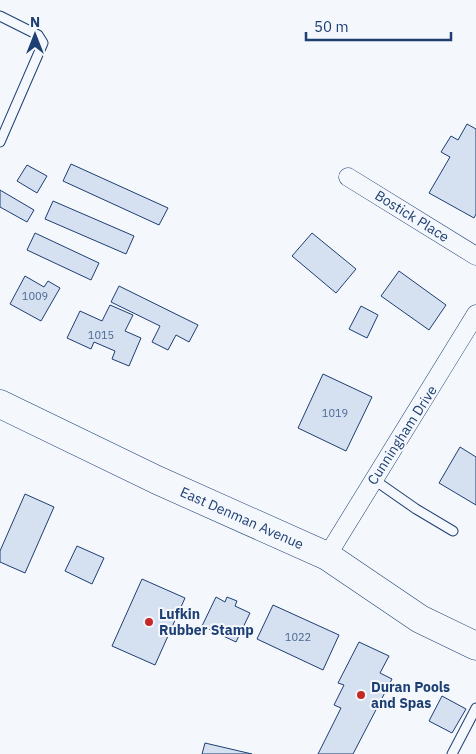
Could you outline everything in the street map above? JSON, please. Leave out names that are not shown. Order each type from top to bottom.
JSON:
[{"type":"main road","name":"East Denman Avenue","points":[[0,404],[157,480],[327,556],[420,619],[476,646]]},
{"type":"street","name":"Bostick Place","points":[[348,177],[476,256]]},
{"type":"street","name":"Cunningham Drive","points":[[327,556],[476,314]]},
{"type":"lane","points":[[0,16],[38,35],[43,43],[0,142]]},
{"type":"lane","points":[[373,479],[416,509],[453,531]]},
{"type":"lane","points":[[452,754],[476,708]]},
{"type":"building","points":[[467,124],[476,129],[476,214],[474,218],[429,193],[450,157],[441,152],[451,136],[458,140]]},
{"type":"building","points":[[71,164],[168,208],[159,225],[63,181]]},
{"type":"building","points":[[27,165],[47,176],[37,193],[17,181]]},
{"type":"building","points":[[0,190],[34,210],[27,222],[0,207]]},
{"type":"building","points":[[53,201],[134,236],[126,254],[45,219]]},
{"type":"building","points":[[35,233],[99,263],[91,280],[27,250]]},
{"type":"building","points":[[312,233],[356,269],[336,293],[292,256]]},
{"type":"building","points":[[399,271],[446,305],[429,330],[381,296]]},
{"type":"building","points":[[25,276],[44,287],[48,281],[60,288],[41,321],[10,304]]},
{"type":"building","points":[[119,286],[198,325],[189,342],[176,335],[168,350],[152,342],[160,326],[111,302]]},
{"type":"building","points":[[110,305],[133,315],[125,331],[141,338],[129,366],[112,359],[115,351],[94,342],[91,349],[67,338],[80,311],[102,321]]},
{"type":"building","points":[[361,306],[378,315],[367,338],[349,329]]},
{"type":"building","points":[[323,374],[372,397],[346,451],[298,428]]},
{"type":"building","points":[[460,447],[476,457],[476,505],[439,483]]},
{"type":"building","points":[[25,494],[54,507],[25,573],[0,562],[0,551]]},
{"type":"building","points":[[77,546],[104,558],[92,584],[65,571]]},
{"type":"building","name":"Lufkin Rubber Stamp","points":[[142,579],[185,598],[155,665],[112,646]]},
{"type":"building","points":[[216,597],[225,602],[227,597],[237,601],[235,606],[250,613],[236,642],[202,626]]},
{"type":"building","points":[[273,605],[339,635],[323,670],[257,639]]},
{"type":"building","name":"Duran Pools and Spas","points":[[359,642],[389,656],[380,673],[392,679],[353,754],[318,754],[341,708],[334,705],[344,685],[338,683]]},
{"type":"building","points":[[442,696],[466,709],[452,733],[429,721]]},
{"type":"building","points":[[205,743],[252,754],[202,754]]},
{"type":"place","name":"Lufkin Rubber Stamp","points":[[149,622]]},
{"type":"place","name":"Duran Pools and Spas","points":[[361,695]]}]
